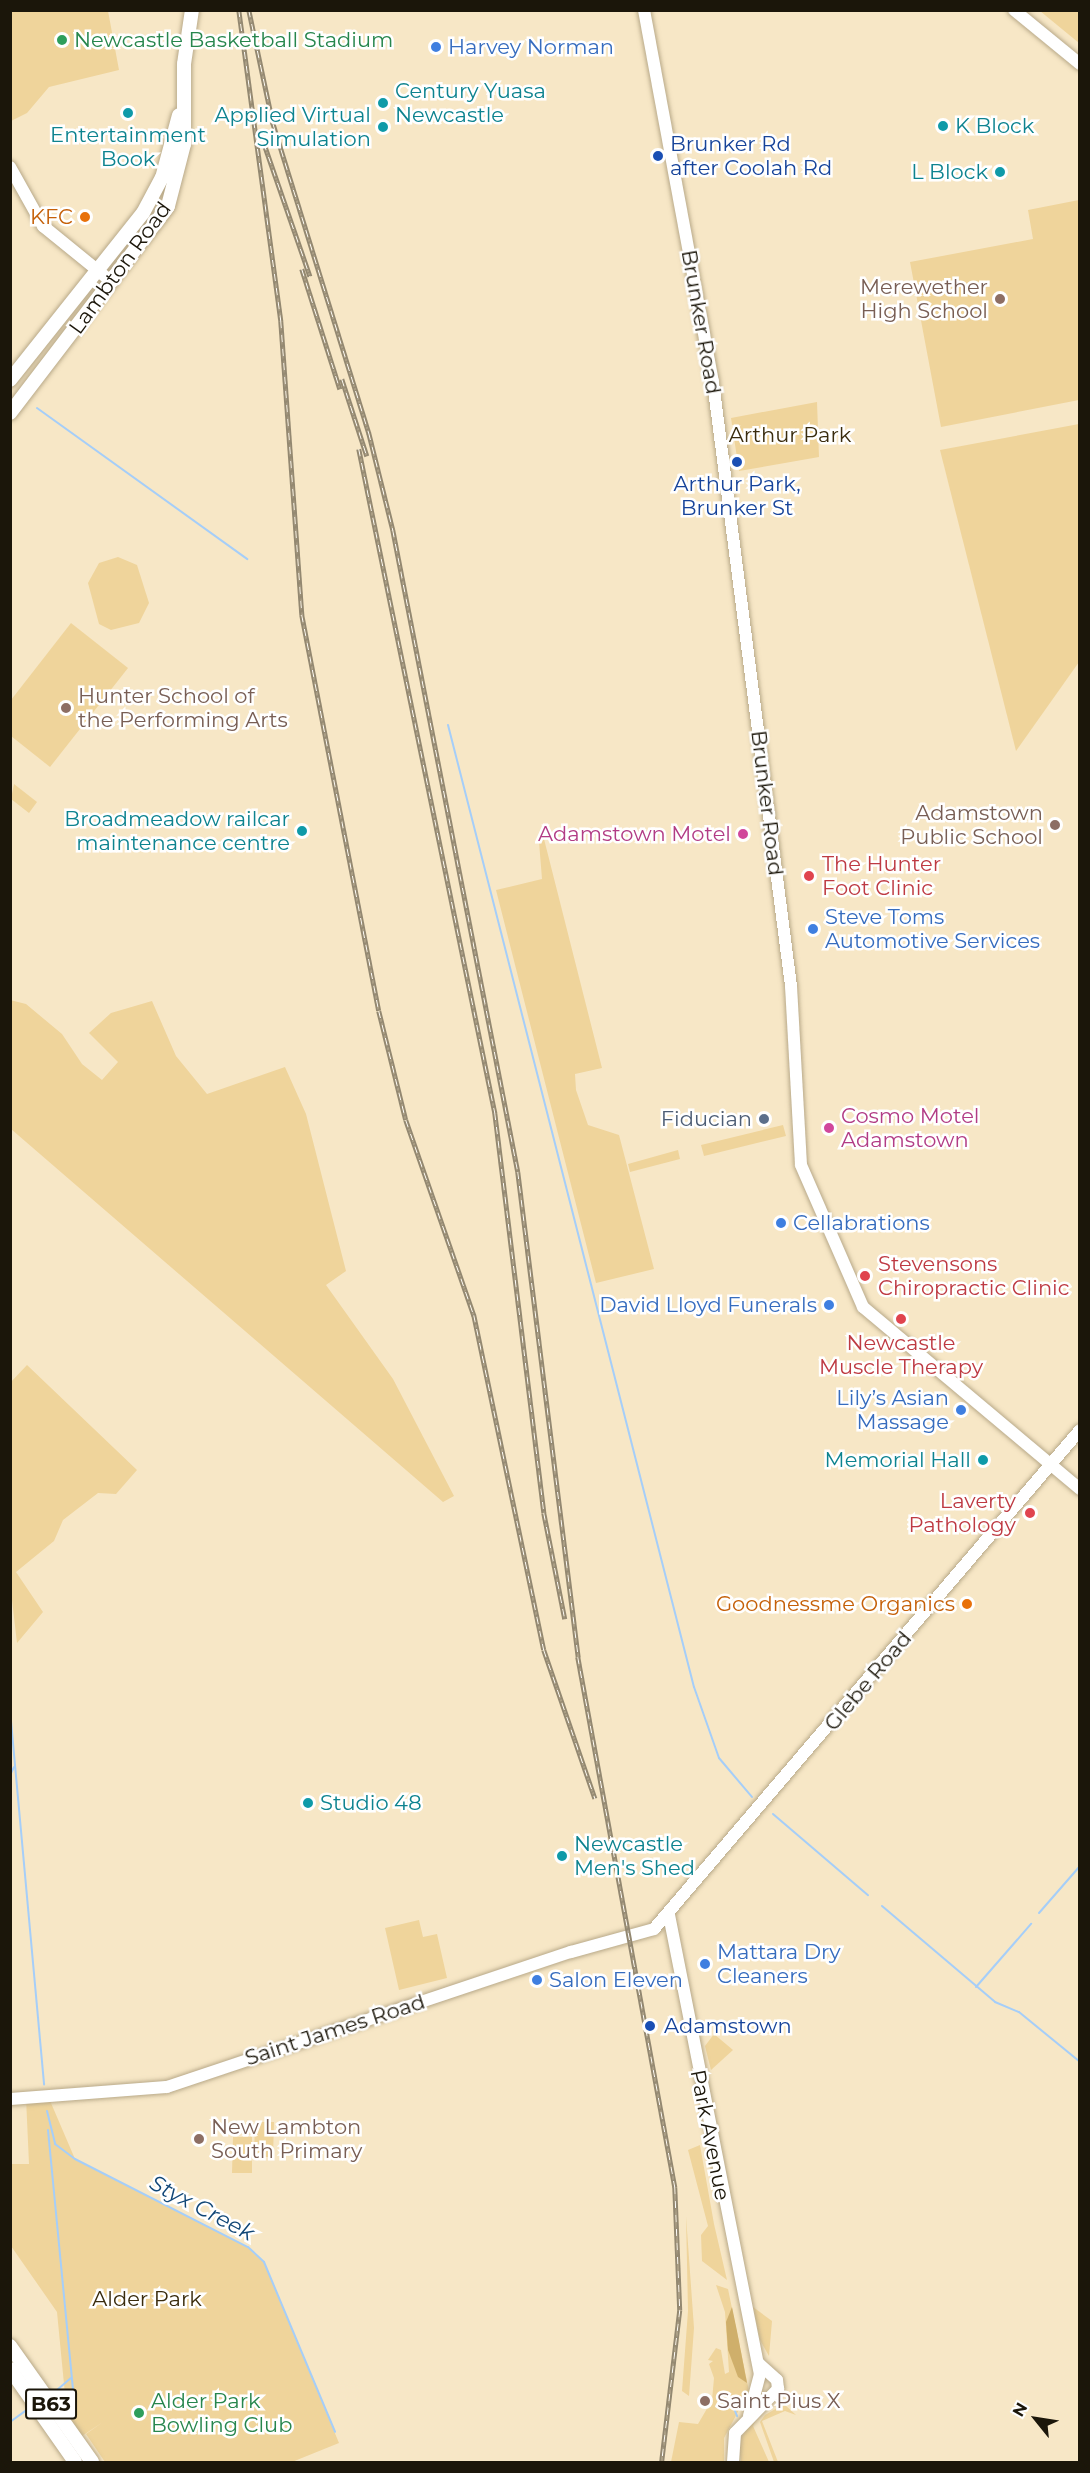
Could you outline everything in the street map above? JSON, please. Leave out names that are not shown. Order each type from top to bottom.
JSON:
[{"type":"main road","name":"Lambton Road","points":[[10,413],[112,282],[172,197],[184,144],[182,104],[192,10]]},
{"type":"main road","name":"Brunker Road","points":[[644,10],[715,392],[791,986],[801,1165],[863,1307],[1080,1489]]},
{"type":"main road","points":[[1014,10],[1080,64]]},
{"type":"main road","name":"Lambton Road","points":[[10,380],[154,195],[182,104]]},
{"type":"main road","points":[[10,167],[43,226],[112,282]]},
{"type":"main road","name":"Glebe Road","points":[[654,1929],[669,1915],[1080,1430]]},
{"type":"main road","name":"Park Avenue","points":[[669,1915],[754,2355],[763,2381]]},
{"type":"main road","name":"Saint James Road","points":[[10,2099],[167,2087],[654,1929]]},
{"type":"main road","name":"B63","points":[[10,2346],[92,2463]]},
{"type":"main road","name":"B63","points":[[10,2369],[75,2463]]},
{"type":"main road","points":[[748,2416],[779,2386],[763,2381]]},
{"type":"main road","points":[[763,2381],[770,2396]]},
{"type":"main road","points":[[733,2463],[731,2442],[748,2416],[763,2381]]},
{"type":"green space","name":"Newcastle Basketball Stadium","points":[[11,10],[108,11],[119,70],[49,87],[27,113],[11,121]]},
{"type":"green space","points":[[1040,11],[1079,11],[1079,43]]},
{"type":"green space","points":[[1079,200],[1079,400],[941,427],[910,262],[1033,239],[1028,210]]},
{"type":"green space","name":"Arthur Park","points":[[817,402],[819,457],[739,471],[731,418]]},
{"type":"green space","points":[[1079,424],[1079,662],[1016,751],[940,450]]},
{"type":"green space","points":[[118,557],[137,565],[149,603],[139,623],[111,630],[99,624],[88,583],[99,563]]},
{"type":"green space","points":[[71,623],[128,668],[50,767],[11,736],[11,700]]},
{"type":"green space","points":[[14,784],[37,802],[29,813],[11,799]]},
{"type":"green space","points":[[544,839],[602,1068],[575,1074],[576,1090],[588,1125],[619,1135],[654,1269],[596,1283],[496,890],[542,879],[539,842]]},
{"type":"green space","points":[[10,1000],[26,1004],[62,1034],[82,1064],[102,1080],[118,1062],[89,1033],[111,1013],[152,1001],[176,1056],[207,1094],[285,1067],[306,1114],[346,1271],[326,1285],[393,1379],[454,1496],[443,1502],[11,1129]]},
{"type":"green space","points":[[783,1125],[786,1136],[704,1156],[701,1145]]},
{"type":"green space","points":[[678,1150],[680,1159],[630,1172],[628,1164]]},
{"type":"green space","points":[[27,1365],[137,1470],[116,1494],[98,1493],[63,1520],[54,1541],[16,1572],[43,1612],[17,1643],[10,1583],[10,1383]]},
{"type":"green space","points":[[419,1920],[423,1937],[437,1934],[447,1978],[399,1990],[385,1928]]},
{"type":"green space","points":[[714,2034],[733,2050],[711,2070],[705,2046]]},
{"type":"green space","name":"Alder Park","points":[[48,2096],[75,2159],[248,2247],[264,2262],[339,2443],[292,2462],[105,2462],[86,2434],[103,2422],[82,2436],[67,2415],[57,2312],[11,2246],[10,2164],[29,2164],[26,2098]]},
{"type":"green space","points":[[255,2122],[274,2122],[273,2157],[254,2157]]},
{"type":"green space","points":[[233,2137],[252,2137],[252,2173],[232,2173]]},
{"type":"green space","points":[[700,2145],[727,2280],[702,2261],[701,2235],[708,2226],[688,2150]]},
{"type":"green space","points":[[686,2216],[694,2328],[689,2396],[682,2391],[688,2311]]},
{"type":"green space","points":[[716,2285],[728,2289],[749,2391],[724,2438],[724,2462],[671,2462],[679,2422],[698,2424],[712,2400],[714,2378],[709,2364],[713,2361],[708,2360],[716,2348],[721,2350],[725,2374],[729,2372],[725,2312]]},
{"type":"green space","points":[[753,2307],[772,2321],[769,2356],[760,2340]]},
{"type":"green space","points":[[784,2404],[796,2415],[785,2411],[762,2421],[778,2462],[774,2462],[760,2422],[765,2415]]},
{"type":"green space","points":[[758,2415],[753,2426],[769,2462],[741,2462],[738,2441]]},
{"type":"shaded area","points":[[732,2307],[747,2383],[738,2377],[728,2350],[726,2322]]},
{"type":"waterway","points":[[37,408],[247,559]]},
{"type":"waterway","points":[[448,725],[694,1687],[719,1758],[752,1797]]},
{"type":"waterway","name":"Styx Creek","points":[[10,1710],[44,2084]]},
{"type":"waterway","name":"Styx Creek","points":[[10,1775],[14,1767]]},
{"type":"waterway","points":[[773,1814],[868,1895]]},
{"type":"waterway","points":[[1039,1913],[1080,1866]]},
{"type":"waterway","points":[[882,1906],[995,2002],[1019,2012],[1080,2062]]},
{"type":"waterway","points":[[976,1987],[1031,1924]]},
{"type":"waterway","name":"Styx Creek","points":[[47,2111],[55,2144],[75,2159],[248,2247],[264,2262],[335,2432]]},
{"type":"waterway","points":[[48,2130],[75,2408]]},
{"type":"waterway","points":[[57,2390],[71,2378]]},
{"type":"waterway","points":[[733,2406],[737,2416]]},
{"type":"waterway","points":[[10,2422],[25,2411]]},
{"type":"railway","points":[[239,10],[281,321],[302,615],[379,1011],[406,1120],[474,1315],[544,1650],[595,1798]]},
{"type":"railway","points":[[249,10],[273,123],[369,433],[393,530],[518,1172],[578,1657],[675,2187],[680,2310],[662,2462]]},
{"type":"railway","points":[[264,143],[310,276]]},
{"type":"railway","points":[[302,269],[340,389]]},
{"type":"railway","points":[[342,379],[367,456]]},
{"type":"railway","points":[[359,449],[495,1113],[544,1513],[565,1619]]},
{"type":"place","name":"Newcastle Basketball Stadium","points":[[62,40]]},
{"type":"place","name":"Harvey Norman","points":[[436,47]]},
{"type":"place","name":"Century Yuasa Newcastle","points":[[383,103]]},
{"type":"place","name":"Entertainment Book","points":[[128,113]]},
{"type":"place","name":"K Block","points":[[943,126]]},
{"type":"place","name":"Applied Virtual Simulation","points":[[383,127]]},
{"type":"place","name":"Brunker Rd after Coolah Rd","points":[[658,156]]},
{"type":"place","name":"L Block","points":[[1000,172]]},
{"type":"place","name":"KFC","points":[[85,217]]},
{"type":"place","name":"Merewether High School","points":[[1000,299]]},
{"type":"place","name":"Arthur Park, Brunker St","points":[[737,462]]},
{"type":"place","name":"Hunter School of the Performing Arts","points":[[66,708]]},
{"type":"place","name":"Adamstown Public School","points":[[1055,825]]},
{"type":"place","name":"Broadmeadow railcar maintenance centre","points":[[302,831]]},
{"type":"place","name":"Adamstown Motel","points":[[743,834]]},
{"type":"place","name":"The Hunter Foot Clinic","points":[[809,876]]},
{"type":"place","name":"Steve Toms Automotive Services","points":[[813,929]]},
{"type":"place","name":"Fiducian","points":[[764,1119]]},
{"type":"place","name":"Cosmo Motel Adamstown","points":[[829,1128]]},
{"type":"place","name":"Cellabrations","points":[[781,1223]]},
{"type":"place","name":"Stevensons Chiropractic Clinic","points":[[865,1276]]},
{"type":"place","name":"David Lloyd Funerals","points":[[829,1305]]},
{"type":"place","name":"Newcastle Muscle Therapy","points":[[901,1319]]},
{"type":"place","name":"Lily’s Asian Massage","points":[[961,1410]]},
{"type":"place","name":"Memorial Hall","points":[[983,1460]]},
{"type":"place","name":"Laverty Pathology","points":[[1030,1513]]},
{"type":"place","name":"Goodnessme Organics","points":[[967,1604]]},
{"type":"place","name":"Studio 48","points":[[308,1803]]},
{"type":"place","name":"Newcastle Men's Shed","points":[[562,1856]]},
{"type":"place","name":"Mattara Dry Cleaners","points":[[705,1964]]},
{"type":"place","name":"Salon Eleven","points":[[537,1980]]},
{"type":"place","name":"Adamstown","points":[[650,2026]]},
{"type":"place","name":"New Lambton South Primary","points":[[199,2139]]},
{"type":"place","name":"Saint Pius X","points":[[705,2401]]},
{"type":"place","name":"Alder Park Bowling Club","points":[[139,2413]]}]
